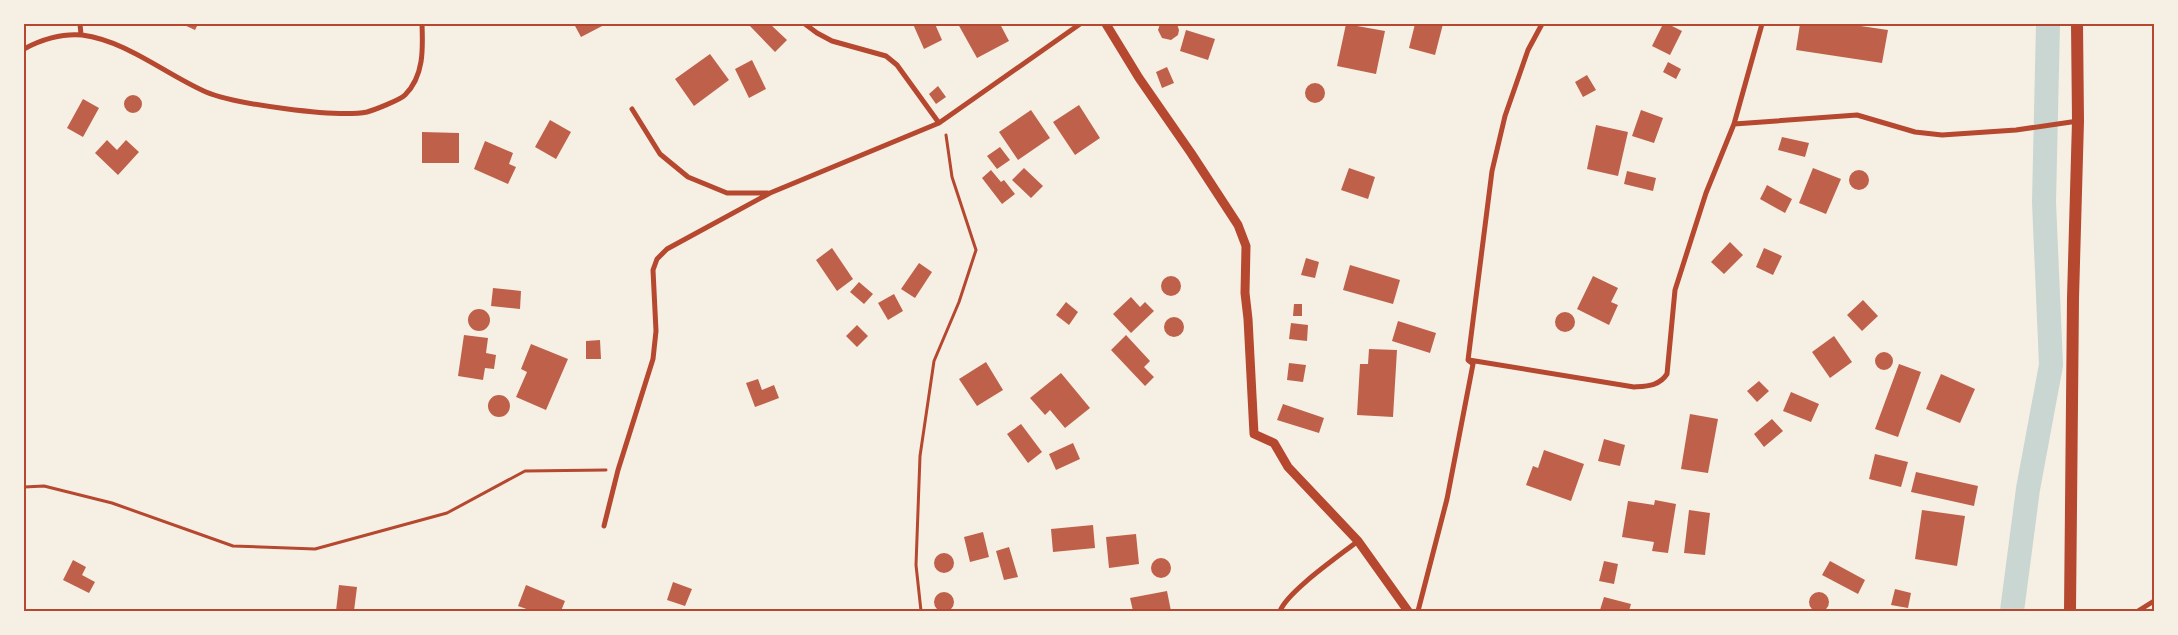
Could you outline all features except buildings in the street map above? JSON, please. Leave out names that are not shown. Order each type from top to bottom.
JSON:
[{"type":"main road","points":[[2070,611],[2073,298],[2078,121],[2077,24]]},
{"type":"street","points":[[80,24],[81,35]]},
{"type":"street","points":[[24,49],[42,40],[81,35],[117,45],[205,92],[224,98],[334,113],[367,112],[404,96],[417,80],[422,60],[422,24]]},
{"type":"street","points":[[805,24],[832,41],[886,56],[897,65],[939,124]]},
{"type":"street","points":[[604,526],[618,470],[654,353],[656,330],[653,270],[657,259],[667,249],[770,193],[939,124],[1080,24]]},
{"type":"street","points":[[1106,24],[1138,78],[1191,153],[1238,225],[1246,246],[1245,293],[1254,434],[1274,443],[1288,467],[1358,541],[1408,611]]},
{"type":"street","points":[[1468,360],[1492,172],[1505,116],[1528,50],[1542,24]]},
{"type":"street","points":[[1468,360],[1634,387],[1662,382],[1667,374],[1675,290],[1706,193],[1734,124],[1762,24]]},
{"type":"street","points":[[632,110],[660,154],[688,177],[727,193],[770,193]]},
{"type":"street","points":[[1734,124],[1858,115],[1915,132],[1942,135],[2016,130],[2078,121]]},
{"type":"street","points":[[1418,611],[1448,499],[1473,364],[1468,360]]},
{"type":"street","points":[[1280,611],[1283,604],[1315,574],[1358,541]]},
{"type":"street","points":[[2138,611],[2154,601]]},
{"type":"path","points":[[921,611],[916,565],[920,456],[934,361],[959,302],[976,250],[952,177],[945,130],[939,124]]},
{"type":"path","points":[[24,487],[44,486],[112,503],[233,546],[315,549],[446,513],[525,471],[618,470]]},
{"type":"waterway","points":[[2012,611],[2028,489],[2051,365],[2044,202],[2048,24]]}]
